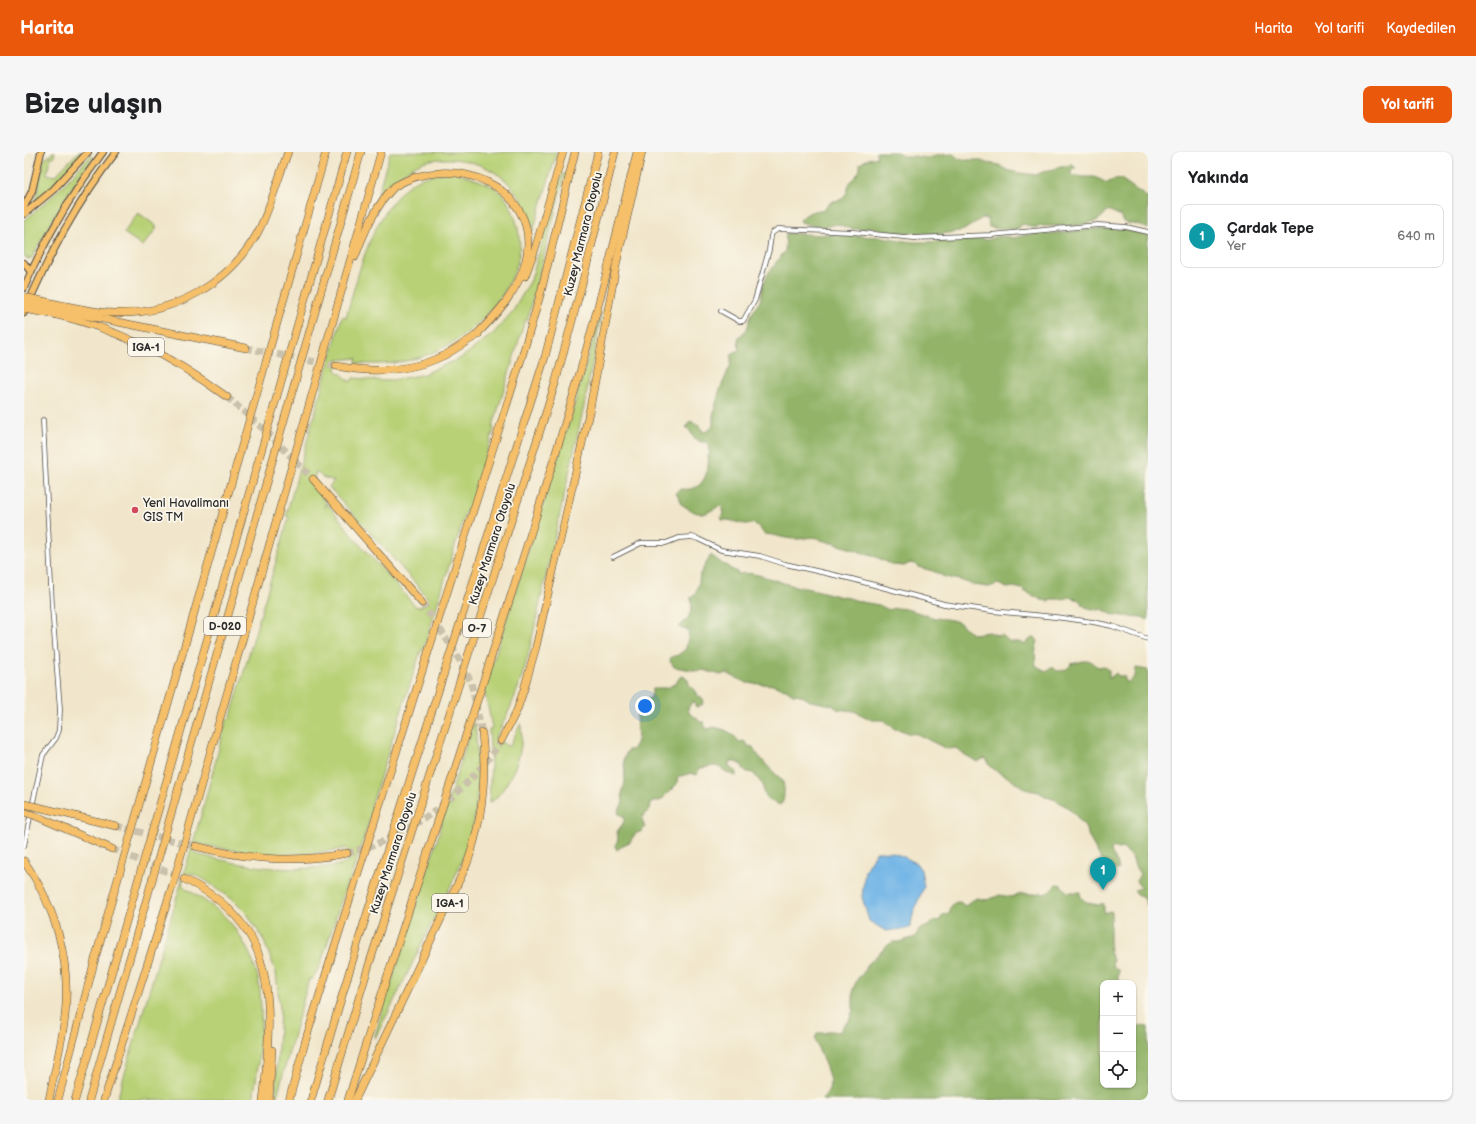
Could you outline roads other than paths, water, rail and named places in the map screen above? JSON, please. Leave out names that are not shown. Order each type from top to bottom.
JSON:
[{"type":"highway","points":[[24,297],[59,310],[137,313],[180,302],[205,289],[229,270],[254,239],[263,220],[288,152]]},
{"type":"highway","points":[[58,1100],[96,954],[326,152]]},
{"type":"highway","name":"D-020","points":[[75,1100],[347,152]]},
{"type":"highway","name":"D-020","points":[[89,1100],[361,152]]},
{"type":"highway","points":[[104,1100],[172,887],[381,152]]},
{"type":"highway","points":[[336,366],[377,371],[413,366],[442,356],[483,332],[501,314],[510,302],[523,279],[535,249],[563,152]]},
{"type":"highway","points":[[289,1100],[325,977],[521,360],[544,277],[575,152]]},
{"type":"highway","name":"Kuzey Marmara Otoyolu","points":[[311,1100],[359,940],[545,357],[598,152]]},
{"type":"highway","name":"Kuzey Marmara Otoyolu","points":[[328,1100],[375,946],[550,398],[581,288],[615,152]]},
{"type":"highway","points":[[348,1100],[450,783],[478,701],[561,435],[595,318],[637,152]]},
{"type":"highway","points":[[501,741],[517,710],[536,647],[590,408],[618,255],[642,152]]},
{"type":"highway","points":[[320,368],[325,359],[356,256],[372,219],[395,186],[410,174],[428,167]]},
{"type":"highway","points":[[474,337],[497,313],[513,290],[523,268],[528,243],[524,219],[518,204],[508,190],[488,174]]},
{"type":"highway","points":[[24,303],[246,348]]},
{"type":"highway","name":"IGA-1","points":[[24,309],[59,310],[79,320],[108,330],[145,346],[175,362],[227,397]]},
{"type":"highway","points":[[313,479],[422,603]]},
{"type":"highway","name":"IGA-1","points":[[355,1100],[451,902],[472,852],[482,804],[484,760],[482,733]]},
{"type":"highway","points":[[24,804],[116,826]]},
{"type":"highway","points":[[24,812],[112,849]]},
{"type":"highway","points":[[195,846],[236,855],[273,859],[307,859],[347,854]]},
{"type":"highway","points":[[24,862],[35,878],[50,906],[60,939],[64,959],[66,992],[65,1018],[49,1100]]},
{"type":"highway","points":[[184,879],[204,889],[218,899],[240,921],[256,946],[267,980],[272,1006],[273,1024],[269,1100]]},
{"type":"highway","points":[[262,1100],[269,1028],[267,980]]},
{"type":"main road","points":[[24,208],[32,191],[41,152]]},
{"type":"main road","points":[[24,214],[53,190],[88,152]]},
{"type":"main road","points":[[24,288],[52,230],[67,204],[103,152]]},
{"type":"main road","points":[[24,313],[46,263],[65,228],[93,183],[116,152]]},
{"type":"main road","points":[[24,263],[31,272]]},
{"type":"street","points":[[721,311],[739,321],[743,321],[755,300],[769,250],[772,233],[778,229],[853,232],[914,238],[991,235],[1098,225],[1126,227],[1148,232]]},
{"type":"street","points":[[24,846],[43,755],[56,738],[59,730],[60,708],[52,606],[43,420]]},
{"type":"street","points":[[612,557],[641,543],[666,543],[679,538],[692,537],[721,550],[760,556],[784,564],[852,579],[944,604],[992,611],[1055,616],[1093,622],[1112,626],[1148,639]]},
{"type":"water","points":[[876,852],[892,852],[916,863],[921,870],[924,887],[914,910],[910,928],[886,931],[869,921],[862,897],[865,870]]},
{"type":"tunnel","points":[[246,348],[336,366]]},
{"type":"tunnel","points":[[227,397],[269,434],[313,479]]},
{"type":"tunnel","points":[[422,603],[454,650],[471,682],[482,733]]},
{"type":"tunnel","points":[[347,853],[392,837],[414,825],[434,811],[453,796],[471,778],[501,741]]},
{"type":"tunnel","points":[[116,826],[195,846]]},
{"type":"tunnel","points":[[112,849],[184,879]]},
{"type":"place","name":"Yeni Havalimanı GIS TM","points":[[135,510]]},
{"type":"place","name":"Çardak Tepe","points":[[1103,890]]}]
